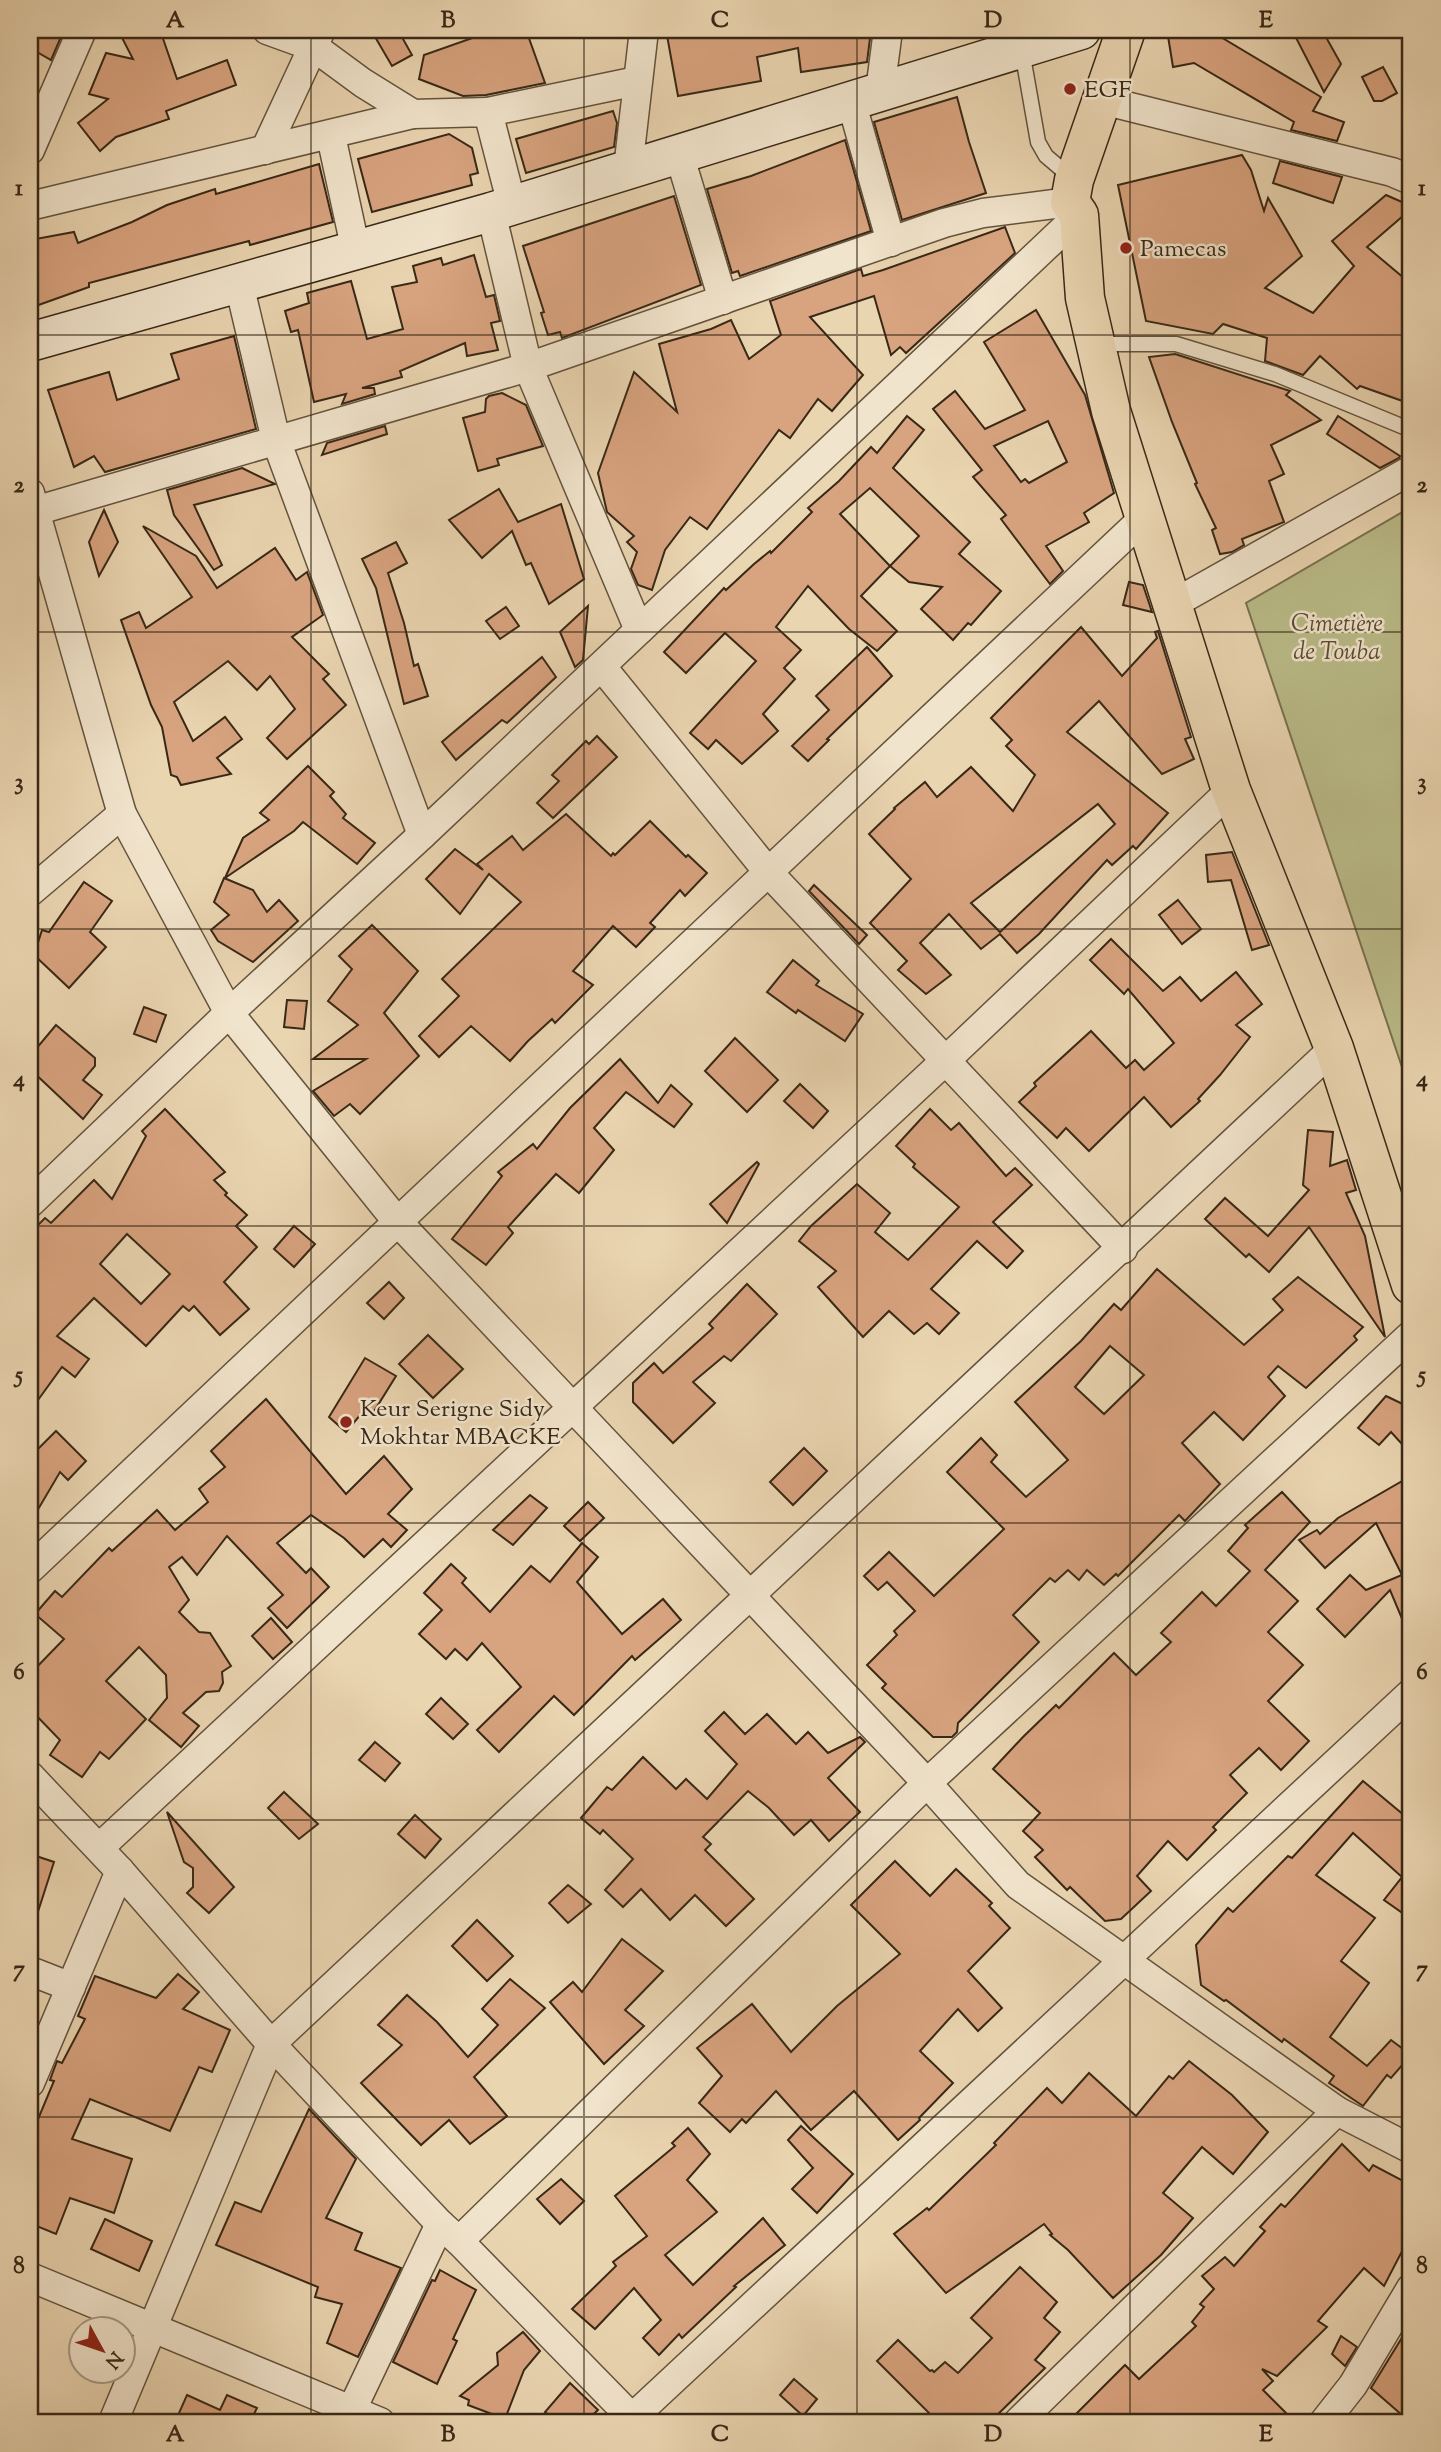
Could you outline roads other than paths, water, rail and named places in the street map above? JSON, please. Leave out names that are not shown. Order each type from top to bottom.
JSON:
[{"type":"main road","points":[[30,342],[501,209],[1081,30]]},
{"type":"main road","points":[[1126,30],[1102,100],[1074,199],[1085,298],[1111,411],[1231,790],[1334,1048],[1411,1285]]},
{"type":"street","points":[[30,150],[82,30]]},
{"type":"street","points":[[267,30],[318,38],[363,83],[413,114]]},
{"type":"street","points":[[628,169],[644,30]]},
{"type":"street","points":[[888,30],[865,96],[891,242]]},
{"type":"street","points":[[265,150],[318,38]]},
{"type":"street","points":[[30,206],[331,136],[413,114],[488,112],[637,81]]},
{"type":"street","points":[[1102,100],[1392,172],[1411,180]]},
{"type":"street","points":[[488,112],[501,209],[528,367],[639,630]]},
{"type":"street","points":[[331,136],[356,251]]},
{"type":"street","points":[[679,154],[723,300]]},
{"type":"street","points":[[1074,199],[983,213],[528,367],[276,440],[33,502],[122,814],[229,1013],[396,1220],[927,1783],[1018,1885],[1337,2111],[1411,2149]]},
{"type":"street","points":[[30,1203],[229,1013],[602,667],[1074,199]]},
{"type":"street","points":[[239,284],[276,440],[422,835]]},
{"type":"street","points":[[1173,604],[1411,470]]},
{"type":"street","points":[[30,1569],[396,1220],[769,873],[1146,516]]},
{"type":"street","points":[[602,667],[769,873],[1123,1249]]},
{"type":"street","points":[[99,1848],[945,1061],[1231,790]]},
{"type":"street","points":[[30,892],[122,814]]},
{"type":"street","points":[[113,2422],[271,2044],[1123,1249],[1334,1048]]},
{"type":"street","points":[[348,2416],[449,2232],[927,1783],[1411,1335]]},
{"type":"street","points":[[30,1776],[120,1871],[271,2044],[449,2232],[634,2420],[1411,1693]]},
{"type":"street","points":[[30,2083],[120,1871]]},
{"type":"street","points":[[30,1971],[71,1987]]},
{"type":"street","points":[[1018,2422],[1337,2111]]},
{"type":"street","points":[[30,2277],[152,2328],[348,2416],[380,2422]]},
{"type":"street","points":[[1324,2422],[1353,2385],[1411,2288]]},
{"type":"lane","points":[[1022,48],[1038,142],[1074,199]]},
{"type":"lane","points":[[1097,344],[1176,344],[1275,374],[1411,430]]},
{"type":"place","name":"EGF","points":[[1070,89]]},
{"type":"place","name":"Pamecas","points":[[1126,248]]},
{"type":"place","name":"Keur Serigne Sidy Mokhtar MBACKE","points":[[346,1422]]},
{"type":"park label","name":"Cimetière de Touba","points":[[1337,637]]}]
